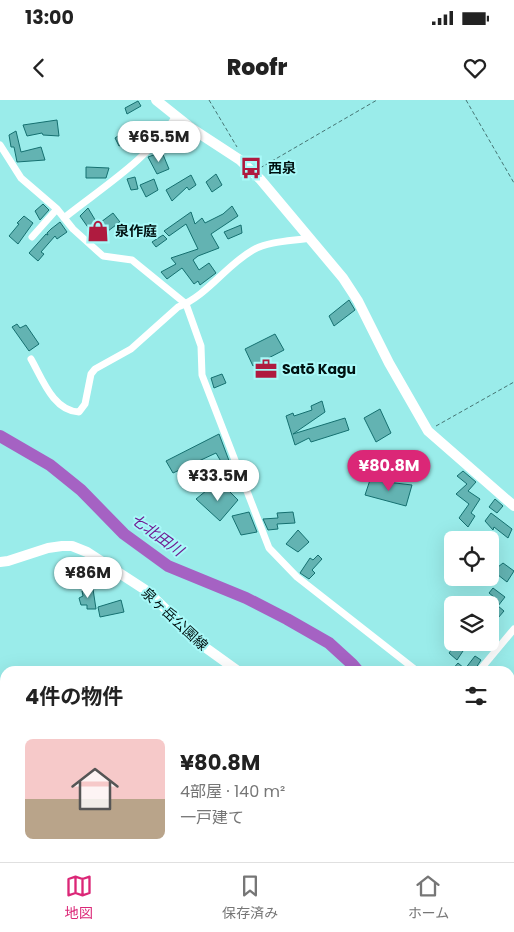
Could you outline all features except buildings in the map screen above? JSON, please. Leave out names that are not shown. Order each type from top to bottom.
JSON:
[{"type":"street","points":[[156,100],[240,160],[253,172],[343,278],[428,431],[514,506]]},
{"type":"street","points":[[64,218],[151,149],[166,132],[176,116]]},
{"type":"street","points":[[0,145],[21,178],[57,209],[73,229],[104,256],[132,260],[186,304],[201,346],[202,375],[269,548],[297,577],[411,666]]},
{"type":"street","points":[[32,237],[57,209]]},
{"type":"street","points":[[31,359],[54,398],[66,409],[79,412],[85,404],[91,374],[95,369],[130,349],[178,307],[201,294],[252,251],[268,245],[310,238]]},
{"type":"street","name":"泉ヶ岳公園線","points":[[0,562],[48,548],[62,546],[72,546],[87,552],[147,591],[206,648],[231,666]]},
{"type":"street","points":[[483,666],[514,629]]},
{"type":"path","points":[[209,100],[238,150],[240,160]]},
{"type":"path","points":[[253,172],[377,100]]},
{"type":"path","points":[[466,100],[514,183]]},
{"type":"path","points":[[428,431],[514,382]]},
{"type":"waterway","name":"七北田川","points":[[0,436],[50,465],[81,490],[124,534],[168,566],[246,598],[287,619],[329,643],[354,666]]},
{"type":"place","name":"西泉","points":[[251,168]]},
{"type":"place","name":"泉作庭","points":[[98,231]]},
{"type":"place","name":"Satō Kagu","points":[[266,369]]}]
